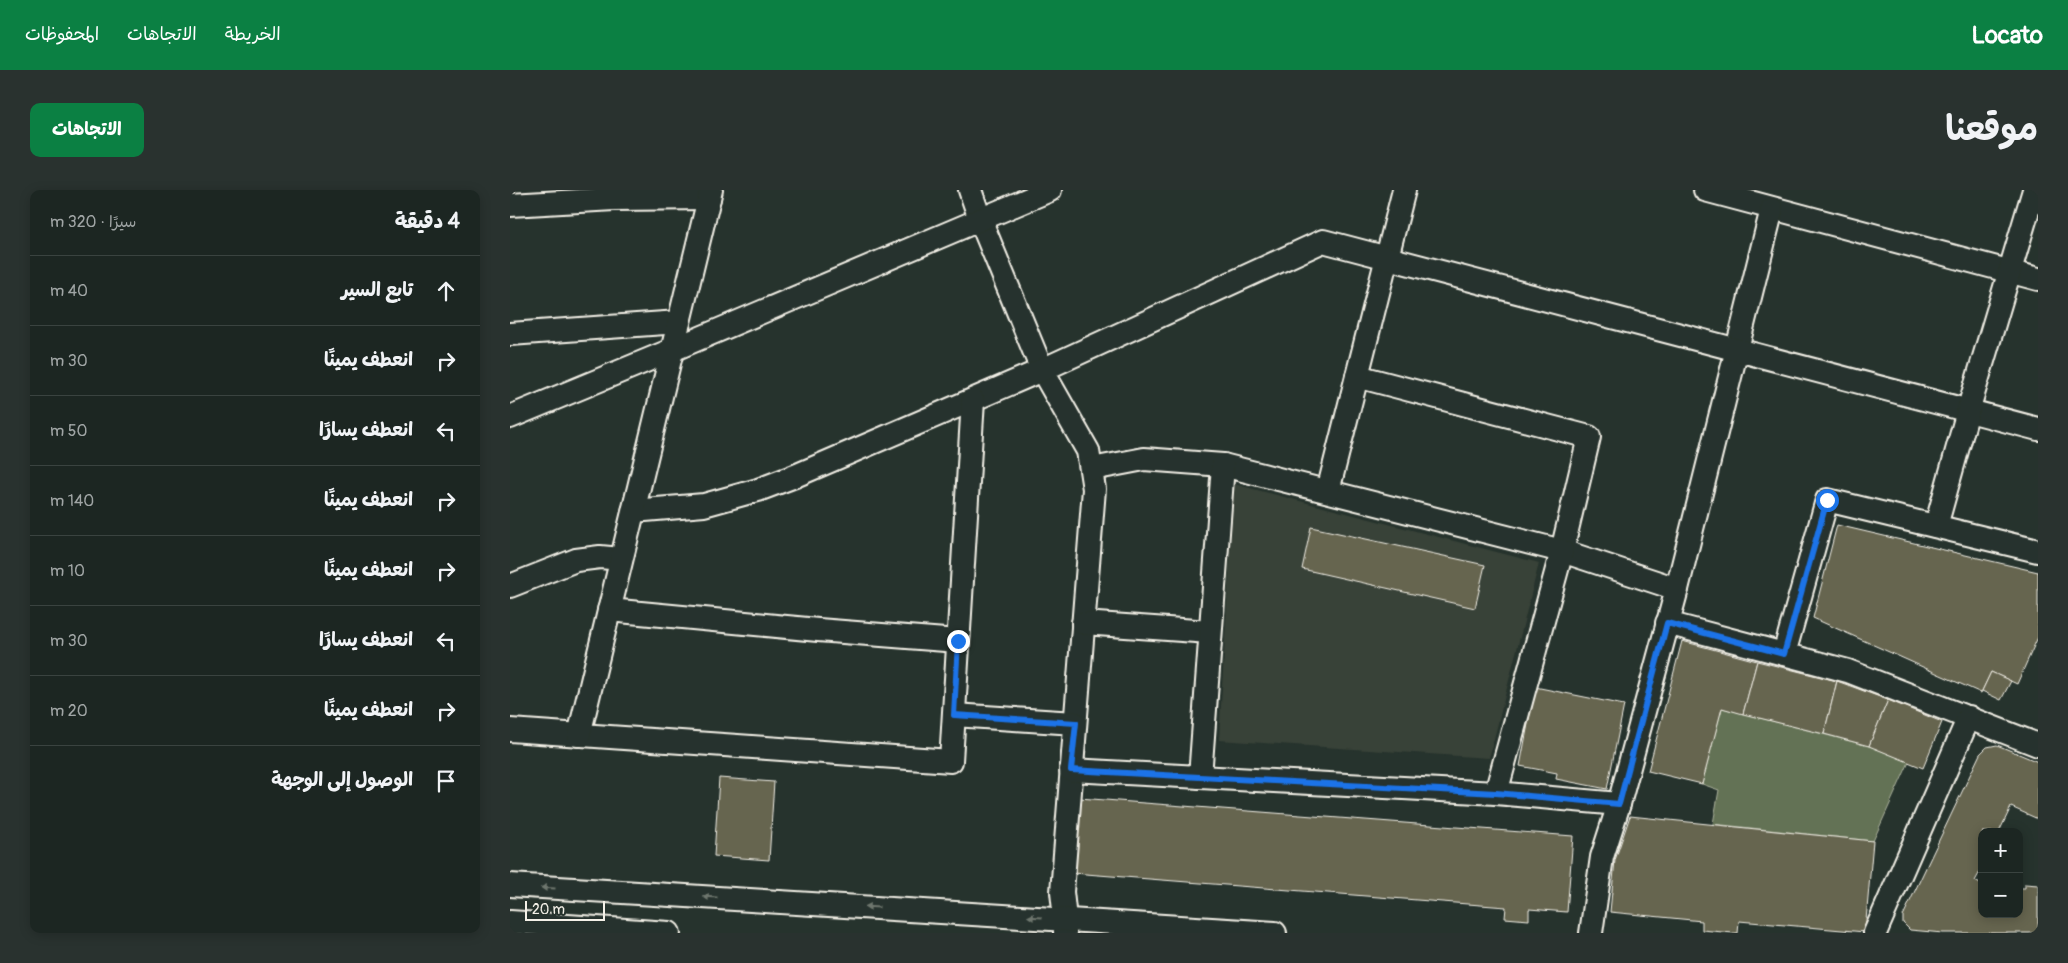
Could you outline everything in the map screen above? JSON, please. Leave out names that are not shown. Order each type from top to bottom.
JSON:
[{"type":"street","points":[[970,190],[1042,370],[1088,451],[1092,469],[1094,489],[1062,892],[1065,926]]},
{"type":"street","points":[[510,417],[1050,190]]},
{"type":"street","points":[[1328,491],[1404,190]]},
{"type":"street","points":[[1705,190],[2038,279]]},
{"type":"street","points":[[1936,526],[2034,190]]},
{"type":"street","points":[[510,205],[710,194],[579,735]]},
{"type":"street","points":[[1591,933],[1602,857],[1619,804],[1677,589],[1772,209]]},
{"type":"street","points":[[633,511],[704,505],[758,490],[1042,370],[1323,241],[2038,429]]},
{"type":"street","points":[[510,334],[679,322]]},
{"type":"street","points":[[1357,376],[1589,437],[1562,551],[1496,793]]},
{"type":"street","points":[[510,730],[951,761],[973,400]]},
{"type":"street","points":[[1092,469],[1144,459],[1223,465],[1562,551],[1677,589]]},
{"type":"street","points":[[1200,777],[1223,465]]},
{"type":"street","points":[[1784,654],[1827,500],[2038,551]]},
{"type":"street","points":[[510,586],[576,560],[600,557],[622,559]]},
{"type":"street","points":[[609,610],[958,641]]},
{"type":"street","points":[[1083,623],[1210,632]]},
{"type":"street","points":[[1667,623],[1848,671],[2038,745]]},
{"type":"street","points":[[954,715],[1076,723]]},
{"type":"street","points":[[1875,933],[1969,717]]},
{"type":"street","points":[[1071,770],[1496,793],[1619,804]]},
{"type":"street","points":[[669,933],[512,926],[517,886],[1065,926],[1275,933]]},
{"type":"shaded area","points":[[1234,484],[1539,563],[1489,758],[1219,740]]},
{"type":"green space","points":[[1722,708],[1869,746],[1909,762],[1873,841],[1713,824],[1719,790],[1702,784]]},
{"type":"building","points":[[1837,525],[2038,572],[2038,637],[2017,684],[1991,672],[1981,693],[1813,618]]},
{"type":"building","points":[[1311,527],[1485,565],[1475,608],[1302,569]]},
{"type":"building","points":[[1682,641],[1757,661],[1743,714],[1722,708],[1702,784],[1648,771]]},
{"type":"building","points":[[1757,661],[1837,681],[1824,734],[1743,714]]},
{"type":"building","points":[[1991,672],[2011,681],[2001,700],[1982,691]]},
{"type":"building","points":[[1837,681],[1888,700],[1869,746],[1824,734]]},
{"type":"building","points":[[1535,687],[1624,705],[1607,789],[1556,779],[1557,773],[1520,766]]},
{"type":"building","points":[[1888,700],[1942,722],[1923,768],[1869,746]]},
{"type":"building","points":[[1997,745],[2038,762],[2038,819],[2011,807],[2001,828],[1978,828],[1978,875],[1975,881],[1978,883],[1978,918],[2023,918],[2023,888],[2025,888],[2025,884],[2038,885],[2038,933],[1943,933],[1910,930],[1903,923],[1903,916],[1980,754],[1987,747]]},
{"type":"building","points":[[719,778],[774,782],[769,860],[714,856]]},
{"type":"building","points":[[1079,798],[1573,836],[1567,912],[1529,909],[1529,920],[1505,918],[1506,907],[1073,873]]},
{"type":"building","points":[[1630,816],[1873,841],[1865,932],[1739,921],[1738,933],[1733,933],[1702,930],[1702,921],[1610,912],[1615,860]]},
{"type":"route","points":[[958,641],[954,715],[1076,723],[1071,770],[1496,793],[1619,804],[1667,623],[1784,654],[1827,500]]}]
